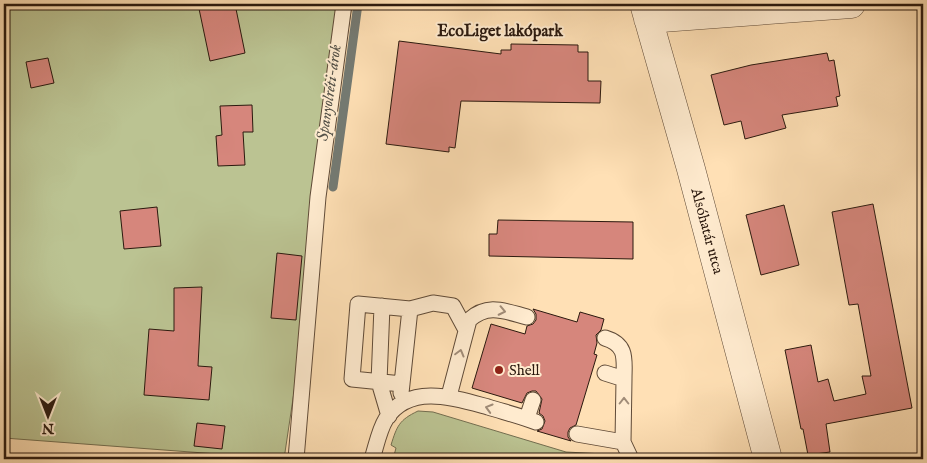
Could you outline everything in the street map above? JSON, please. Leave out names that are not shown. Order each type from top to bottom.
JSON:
[{"type":"street","points":[[646,12],[852,4]]},
{"type":"street","name":"Alsóhatár utca","points":[[646,12],[691,169],[768,459]]},
{"type":"lane","points":[[296,459],[318,196],[344,4]]},
{"type":"lane","points":[[402,384],[352,379],[358,304],[410,309],[433,302],[453,306],[466,330]]},
{"type":"lane","points":[[382,306],[379,382],[394,411]]},
{"type":"lane","points":[[394,411],[402,384],[410,309]]},
{"type":"lane","points":[[449,396],[469,320],[477,313],[491,309],[526,317]]},
{"type":"lane","points":[[605,338],[614,340],[620,346],[623,353],[623,442],[631,459]]},
{"type":"lane","points":[[605,373],[624,379]]},
{"type":"lane","points":[[372,459],[385,420],[410,400],[428,395],[449,396],[532,420],[533,400]]},
{"type":"lane","points":[[577,434],[623,442]]},
{"type":"green space","points":[[4,4],[352,4],[284,459],[4,438]]},
{"type":"green space","points":[[418,411],[433,412],[566,452],[604,454],[604,459],[393,459],[396,448],[391,445],[397,428],[407,417]]},
{"type":"building","points":[[198,4],[235,4],[245,53],[210,61]]},
{"type":"building","points":[[399,41],[501,54],[501,50],[511,50],[511,44],[578,45],[578,52],[588,52],[588,81],[601,81],[600,103],[461,101],[455,148],[449,147],[449,152],[386,144]]},
{"type":"building","points":[[827,53],[829,61],[834,60],[840,96],[836,97],[838,106],[782,115],[786,128],[745,139],[741,121],[724,125],[711,75],[751,65]]},
{"type":"building","points":[[48,58],[54,83],[31,88],[26,62]]},
{"type":"building","points":[[252,105],[253,132],[243,132],[245,165],[218,166],[216,136],[222,135],[220,106]]},
{"type":"building","points":[[873,204],[912,408],[826,424],[830,452],[808,455],[785,350],[811,345],[818,382],[828,379],[834,401],[866,394],[862,376],[871,376],[858,304],[849,305],[832,212]]},
{"type":"building","points":[[784,205],[799,265],[761,275],[746,215]]},
{"type":"building","points":[[157,207],[161,246],[124,249],[120,211]]},
{"type":"building","points":[[498,220],[633,222],[633,259],[489,256],[489,234],[497,234]]},
{"type":"building","points":[[277,253],[302,256],[296,320],[271,318]]},
{"type":"building","points":[[202,287],[198,366],[212,367],[209,400],[144,395],[149,329],[174,331],[174,288]]},
{"type":"building","points":[[533,309],[577,322],[580,312],[604,319],[601,330],[596,335],[597,343],[594,354],[597,355],[576,425],[570,428],[568,432],[568,437],[571,441],[537,431],[542,429],[545,421],[539,413],[542,399],[536,391],[527,393],[522,403],[472,388],[491,324],[525,334],[527,326],[533,324],[536,320],[536,314]]},
{"type":"building","points":[[197,423],[225,426],[222,449],[194,446]]},
{"type":"waterway","name":"Spanyolréti-árok","points":[[333,187],[358,4]]},
{"type":"place","name":"Shell","points":[[499,370]]},
{"type":"district","name":"EcoLiget lakópark","points":[[500,32]]}]
